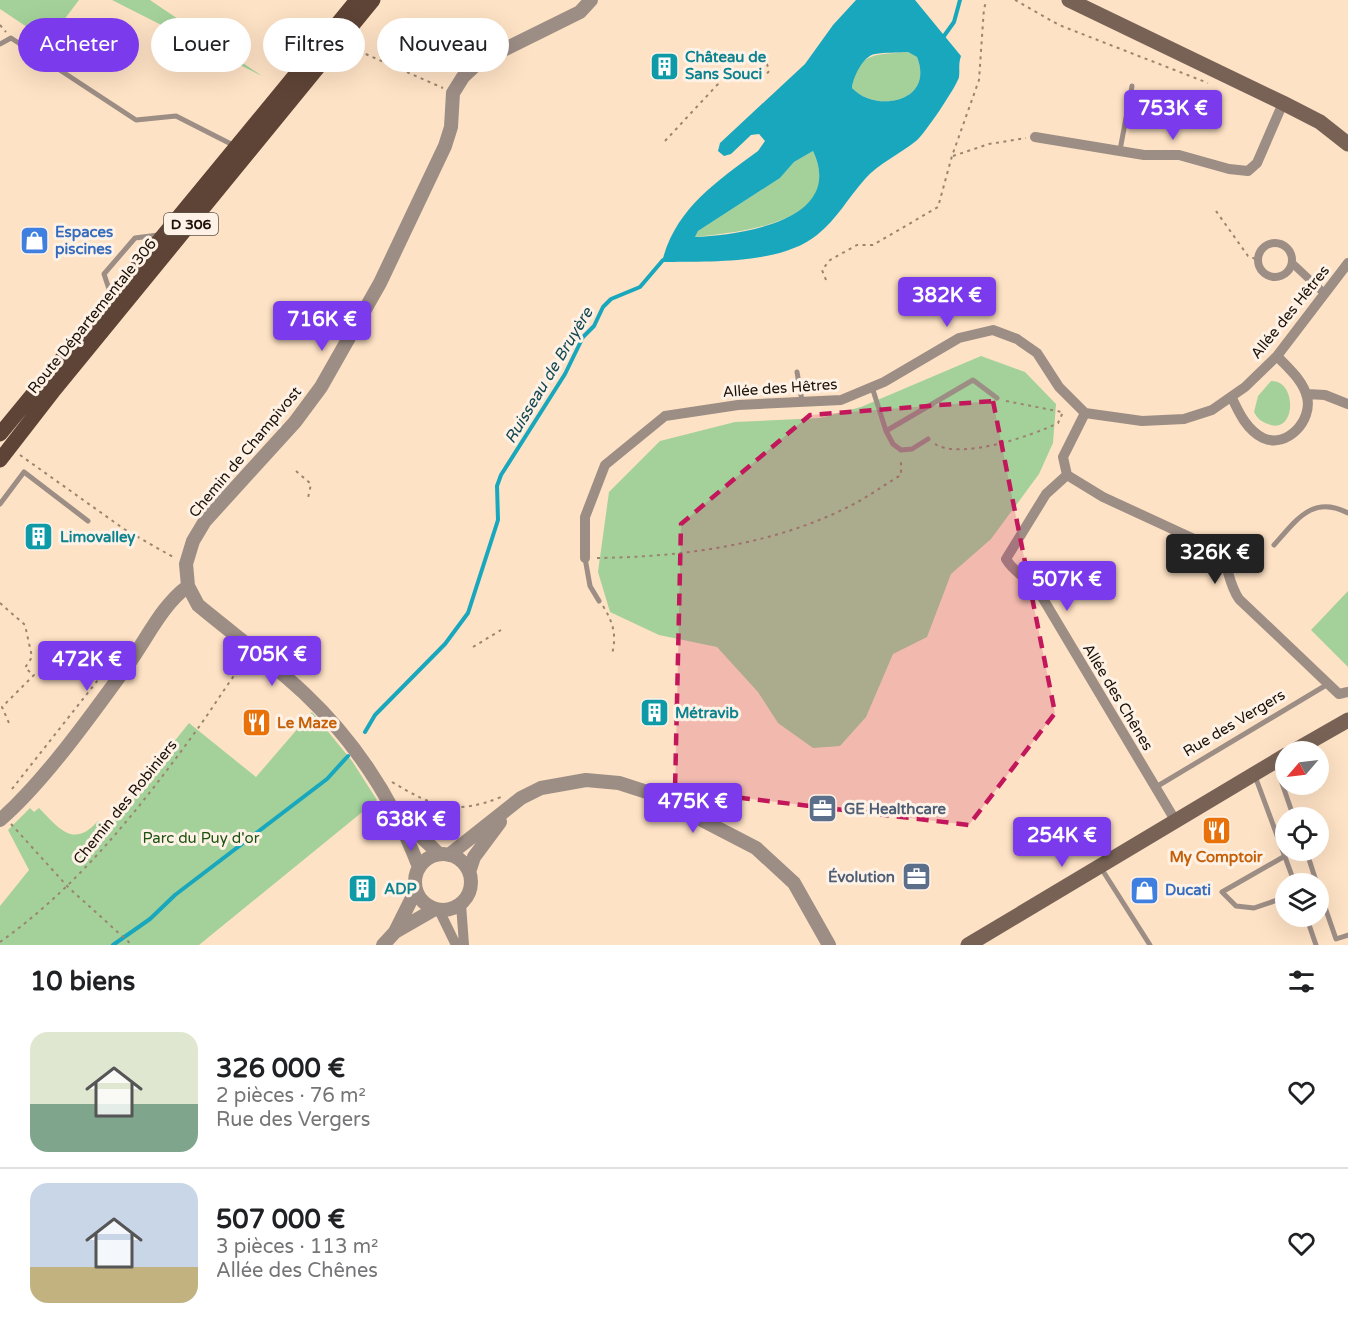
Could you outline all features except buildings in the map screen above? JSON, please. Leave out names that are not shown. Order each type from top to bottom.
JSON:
[{"type":"main road","name":"Route Départementale 306","points":[[0,434],[357,0]]},
{"type":"main road","name":"Route Départementale 306","points":[[359,18],[374,0]]},
{"type":"main road","points":[[1070,0],[1320,122],[1348,144]]},
{"type":"main road","name":"Route Départementale 306","points":[[4,454],[314,72]]},
{"type":"main road","points":[[1313,741],[1346,724]]},
{"type":"main road","points":[[968,945],[1099,864],[1275,762]]},
{"type":"street","points":[[453,93],[463,77],[478,62],[561,23],[580,12],[591,0]]},
{"type":"street","name":"Chemin de Champivost","points":[[188,586],[186,564],[193,541],[205,521],[308,405],[380,283],[445,146],[451,127],[453,93]]},
{"type":"street","points":[[1035,137],[1157,156],[1179,155],[1229,169],[1248,171],[1257,163],[1283,103]]},
{"type":"street","points":[[1292,263],[1286,273],[1276,278],[1261,270],[1258,260],[1262,249],[1276,243],[1287,248],[1292,263],[1324,293]]},
{"type":"street","name":"Allée des Hêtres","points":[[585,558],[585,517],[606,465],[665,417],[738,405],[841,400],[872,387],[959,338],[993,330],[1017,339],[1037,353],[1059,387],[1085,413],[1142,422],[1184,419],[1212,410],[1232,398],[1277,356],[1348,263]]},
{"type":"street","points":[[1232,398],[1246,424],[1262,437],[1273,441],[1294,433],[1305,418],[1308,405],[1306,394],[1299,381],[1277,356]]},
{"type":"street","points":[[1306,394],[1325,395],[1348,404]]},
{"type":"street","points":[[1085,413],[1063,457],[1067,475],[1124,508],[1220,551],[1227,564],[1232,589],[1239,598],[1339,694],[1348,692]]},
{"type":"street","name":"Allée des Chênes","points":[[1067,475],[1046,494],[1006,559],[1011,568],[1032,583],[1039,592],[1175,820]]},
{"type":"street","points":[[2,818],[38,781],[128,665],[167,606],[188,586],[198,605],[302,691],[326,715],[384,782],[413,829],[444,854],[465,864],[469,872]]},
{"type":"street","points":[[456,945],[437,909],[420,898],[416,890],[415,882],[419,867],[424,861],[444,854],[521,798],[541,789],[586,780],[619,783],[650,793],[756,848],[794,883],[829,945]]},
{"type":"street","points":[[384,782],[419,867]]},
{"type":"street","points":[[395,932],[437,909],[454,908],[461,904],[470,889],[469,872],[474,857],[489,834],[521,798]]},
{"type":"street","points":[[383,945],[395,932],[416,890]]},
{"type":"street","points":[[461,904],[464,945]]},
{"type":"lane","points":[[0,44],[11,38],[136,120],[176,116],[236,147]]},
{"type":"lane","points":[[1120,150],[1132,86]]},
{"type":"lane","points":[[113,299],[104,274],[135,238],[166,233]]},
{"type":"lane","points":[[797,372],[802,401]]},
{"type":"lane","points":[[886,431],[973,380],[997,398]]},
{"type":"lane","points":[[872,387],[886,431],[893,444],[900,450],[912,448],[928,439]]},
{"type":"lane","points":[[0,504],[24,472],[88,521]]},
{"type":"lane","points":[[1274,545],[1306,511],[1313,508],[1341,509],[1348,513]]},
{"type":"lane","points":[[585,558],[590,586],[599,601]]},
{"type":"lane","name":"Rue des Vergers","points":[[1155,788],[1329,684]]},
{"type":"lane","points":[[1254,774],[1275,830]]},
{"type":"lane","points":[[1275,901],[1254,908],[1236,906],[1222,892],[1276,861]]},
{"type":"lane","points":[[1099,864],[1150,945]]},
{"type":"lane","points":[[1329,918],[1336,939],[1348,935]]},
{"type":"lane","points":[[1310,927],[1316,945]]},
{"type":"path","points":[[826,280],[822,270],[830,260],[857,245],[873,245],[938,207],[952,156],[979,80],[984,8],[987,0]]},
{"type":"path","points":[[1015,0],[1059,25],[1213,85]]},
{"type":"path","points":[[365,54],[453,93]]},
{"type":"path","points":[[665,141],[718,84],[722,68],[741,60],[761,59],[767,64],[769,71],[765,76]]},
{"type":"path","points":[[952,156],[989,144],[1035,137]]},
{"type":"path","points":[[1216,211],[1248,256],[1258,260]]},
{"type":"path","points":[[928,439],[945,450],[965,450],[1043,431],[1058,423],[1063,412],[1022,406],[997,398]]},
{"type":"path","points":[[585,558],[643,558],[707,549],[778,534],[850,506],[901,475],[900,450]]},
{"type":"path","points":[[4,454],[43,469],[124,529],[173,557]]},
{"type":"path","points":[[296,471],[311,484],[308,498]]},
{"type":"path","points":[[599,601],[614,629],[616,641],[612,654]]},
{"type":"path","points":[[0,603],[25,625],[30,638],[32,657],[25,668],[34,675],[2,707],[9,723]]},
{"type":"path","points":[[473,647],[501,630]]},
{"type":"path","points":[[8,793],[123,648]]},
{"type":"path","name":"Chemin des Robiniers","points":[[0,942],[34,917],[68,887],[132,814],[196,731],[248,658]]},
{"type":"path","points":[[384,782],[421,801],[439,806],[476,806],[506,794]]},
{"type":"path","points":[[2,818],[68,887],[132,945]]},
{"type":"highlighted area","points":[[993,401],[1055,713],[969,825],[675,790],[681,524],[810,415]]},
{"type":"green space","points":[[0,0],[79,0],[65,18],[18,18],[18,21],[0,9]]},
{"type":"green space","points":[[112,0],[150,0],[177,18],[151,20]]},
{"type":"green space","points":[[908,52],[917,57],[920,73],[918,85],[910,94],[900,99],[874,100],[862,96],[852,88],[858,67],[864,61],[879,55]]},
{"type":"green space","points":[[813,151],[819,175],[815,194],[802,209],[784,219],[761,227],[695,237],[698,231],[780,178],[794,162]]},
{"type":"green space","points":[[981,356],[1025,372],[1056,404],[1053,443],[1039,474],[991,539],[951,574],[927,637],[893,654],[866,717],[840,746],[813,748],[778,723],[758,692],[717,647],[659,635],[610,612],[598,572],[609,492],[660,441],[735,422],[820,418],[861,407]]},
{"type":"green space","points":[[1271,381],[1280,383],[1286,389],[1289,397],[1288,415],[1284,422],[1277,426],[1263,422],[1254,412],[1258,396]]},
{"type":"green space","points":[[1348,591],[1348,667],[1311,630]]},
{"type":"green space","name":"Parc du Puy d'or","points":[[312,712],[352,761],[377,800],[199,945],[0,945],[0,906],[29,870],[8,830],[30,808],[34,812],[39,808],[60,828],[74,834],[81,834],[98,821],[106,827],[189,723],[256,777]]},
{"type":"water","points":[[856,0],[915,0],[961,56],[957,82],[933,120],[916,141],[870,174],[831,222],[802,245],[784,252],[743,259],[662,262],[668,243],[687,212],[699,198],[758,151],[765,141],[759,134],[751,135],[731,154],[724,156],[718,151],[720,143],[805,64],[833,25]],"holes":[[[908,52],[917,57],[920,73],[918,85],[910,94],[900,99],[874,100],[862,96],[852,88],[854,78],[866,59],[875,54]],[[813,151],[819,175],[815,194],[802,208],[783,219],[761,227],[737,233],[695,237],[698,231],[780,178],[794,162]]]},
{"type":"waterway","name":"Ruisseau de Bruyère","points":[[940,37],[944,36],[954,22],[960,0]]},
{"type":"waterway","name":"Ruisseau de Bruyère","points":[[365,732],[375,715],[445,644],[468,613],[498,520],[497,486],[501,475],[565,374],[583,337],[594,326],[603,307],[611,299],[640,287],[663,260]]},
{"type":"waterway","name":"Ruisseau de Bruyère","points":[[113,945],[150,919],[175,895],[327,779],[348,756]]},
{"type":"place","name":"Château de Sans Souci","points":[[664,66]]},
{"type":"place","name":"Espaces piscines","points":[[34,241]]},
{"type":"place","name":"Limovalley","points":[[39,537]]},
{"type":"place","name":"Métravib","points":[[654,713]]},
{"type":"place","name":"Le Maze","points":[[256,723]]},
{"type":"place","name":"GE Healthcare","points":[[823,809]]},
{"type":"place","name":"My Comptoir","points":[[1216,830]]},
{"type":"place","name":"Évolution","points":[[916,877]]},
{"type":"place","name":"ADP","points":[[363,889]]},
{"type":"place","name":"Ducati","points":[[1144,890]]}]
